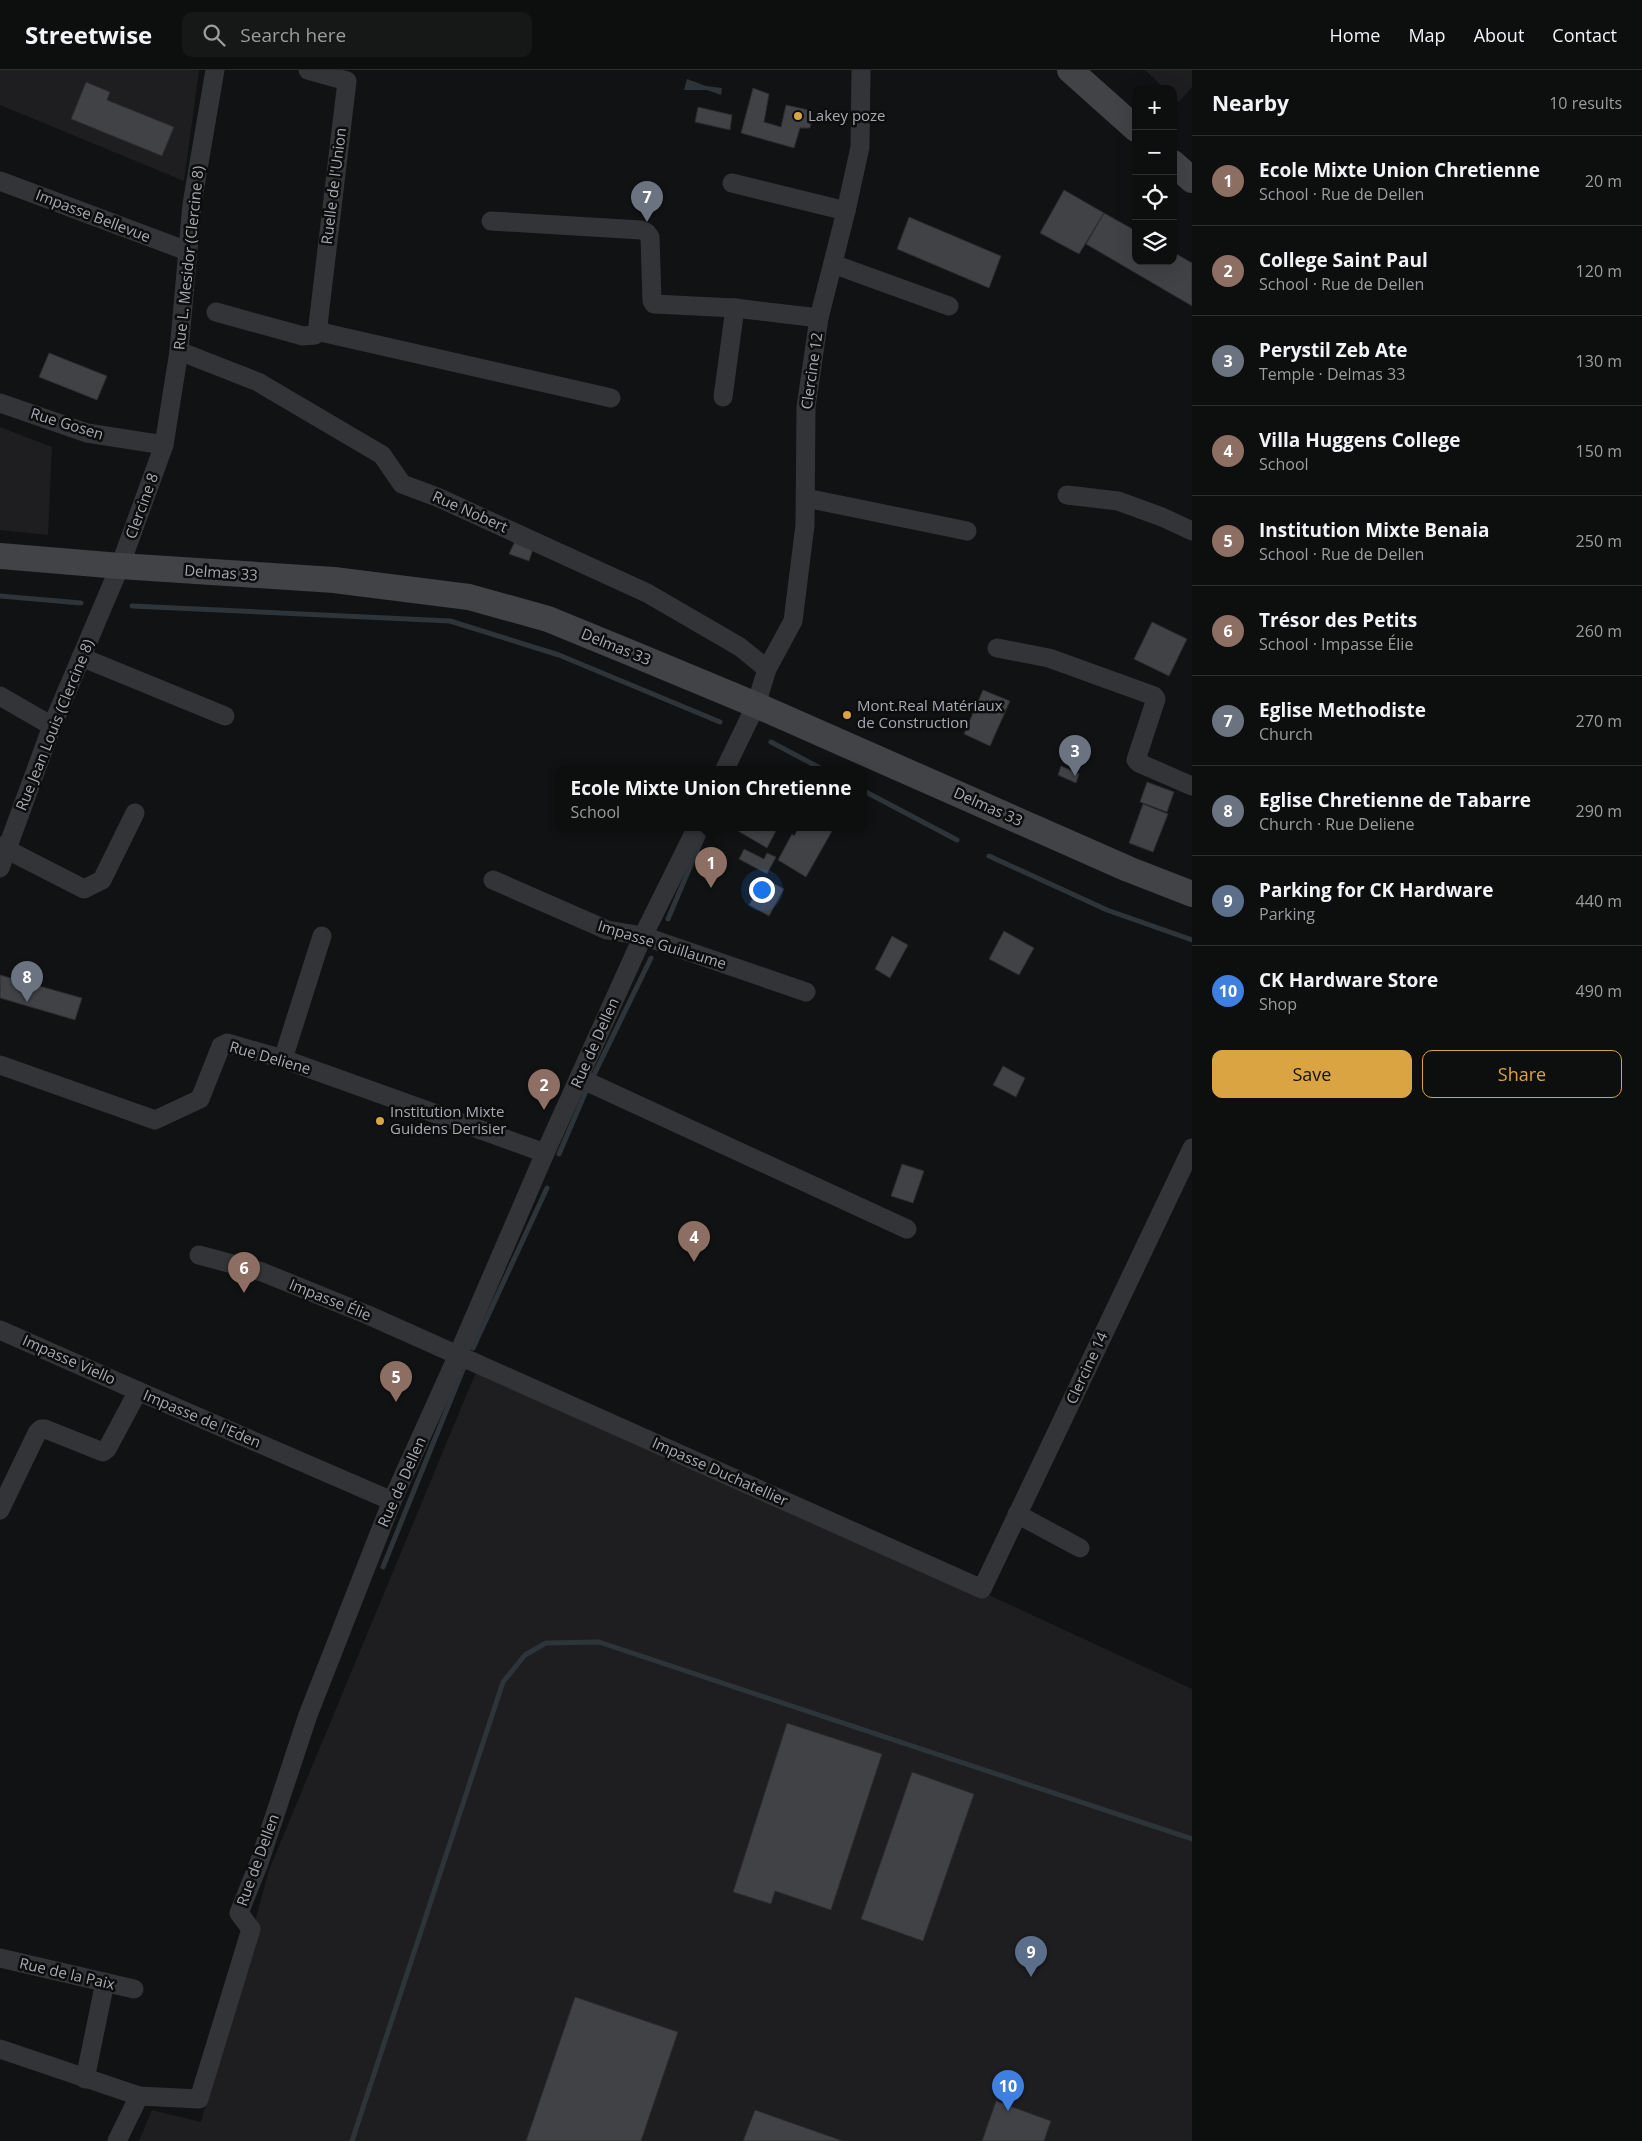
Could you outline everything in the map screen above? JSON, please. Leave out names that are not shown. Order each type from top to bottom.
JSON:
[{"type":"main road","points":[[1070,70],[1132,125]]},
{"type":"main road","points":[[1177,167],[1192,180]]},
{"type":"main road","name":"Delmas 33","points":[[0,556],[117,574]]},
{"type":"main road","name":"Delmas 33","points":[[0,573],[334,580],[469,597],[548,619],[753,712],[1192,894]]},
{"type":"main road","name":"Delmas 33","points":[[753,712],[854,766]]},
{"type":"main road","name":"Delmas 33","points":[[867,772],[1121,886],[1192,912]]},
{"type":"street","name":"Rue L. Mesidor (Clercine 8)","points":[[164,445],[179,351],[186,251],[192,204],[215,70]]},
{"type":"street","name":"Ruelle de l'Union","points":[[308,70],[346,81],[318,325],[321,330]]},
{"type":"street","name":"Clercine 12","points":[[753,712],[767,669],[793,620],[806,525],[806,407],[819,318],[860,147],[861,70]]},
{"type":"street","name":"Impasse Bellevue","points":[[0,181],[186,251]]},
{"type":"street","points":[[732,182],[846,211]]},
{"type":"street","points":[[492,220],[646,232],[650,237],[652,300],[654,304],[735,308],[819,318]]},
{"type":"street","points":[[833,264],[949,306]]},
{"type":"street","points":[[723,397],[735,308]]},
{"type":"street","points":[[216,312],[303,336],[315,335],[321,330],[335,336],[612,398]]},
{"type":"street","name":"Rue Nobert","points":[[179,351],[258,382],[382,455],[402,484],[438,497],[647,593],[740,647],[767,669]]},
{"type":"street","name":"Rue Gosen","points":[[0,403],[87,433],[164,445]]},
{"type":"street","name":"Clercine 8","points":[[117,574],[164,445]]},
{"type":"street","points":[[1068,495],[1118,501],[1162,517],[1192,531]]},
{"type":"street","points":[[806,498],[967,531]]},
{"type":"street","name":"Rue Jean Louis (Clercine 8)","points":[[0,868],[4,847],[52,726],[117,574]]},
{"type":"street","points":[[998,648],[1049,658],[1154,696],[1156,699],[1136,760],[1139,764],[1192,786]]},
{"type":"street","points":[[82,657],[225,716]]},
{"type":"street","points":[[0,696],[52,726]]},
{"type":"street","points":[[726,766],[753,712]]},
{"type":"street","points":[[4,847],[84,889],[102,880],[135,813]]},
{"type":"street","name":"Rue de Dellen","points":[[139,2096],[199,2099],[251,1929],[239,1913],[259,1863],[308,1715],[392,1501],[643,936],[695,831]]},
{"type":"street","name":"Impasse Guillaume","points":[[493,880],[607,930],[643,936],[806,992]]},
{"type":"street","points":[[283,1059],[322,936]]},
{"type":"street","name":"Rue Deliene","points":[[0,1065],[156,1120],[200,1098],[221,1046],[224,1044],[283,1059],[545,1153]]},
{"type":"street","points":[[579,1078],[907,1229]]},
{"type":"street","name":"Clercine 14","points":[[982,1589],[1192,1148]]},
{"type":"street","name":"Impasse Élie","points":[[199,1256],[262,1272],[368,1315],[458,1355]]},
{"type":"street","name":"Impasse Viello","points":[[0,1330],[138,1392]]},
{"type":"street","name":"Impasse Duchatellier","points":[[458,1355],[982,1589]]},
{"type":"street","name":"Impasse de l'Eden","points":[[0,1510],[37,1432],[45,1429],[103,1452],[107,1449],[138,1392],[392,1501]]},
{"type":"street","points":[[1017,1514],[1080,1548]]},
{"type":"street","name":"Rue de la Paix","points":[[0,1958],[134,1989]]},
{"type":"street","points":[[85,2079],[105,1982]]},
{"type":"street","points":[[0,2049],[139,2096],[117,2141]]},
{"type":"shaded area","points":[[0,70],[199,70],[184,181],[0,105]]},
{"type":"shaded area","points":[[1145,70],[1192,70],[1192,87],[1179,102],[1177,100],[1177,85],[1161,85]]},
{"type":"shaded area","points":[[687,79],[706,86],[722,88],[721,95],[707,90],[684,90]]},
{"type":"shaded area","points":[[0,427],[52,447],[48,535],[0,530]]},
{"type":"shaded area","points":[[481,1360],[1192,1689],[1192,2141],[139,2141],[152,2110],[201,2122],[269,1870]]},
{"type":"building","points":[[86,82],[110,92],[107,100],[174,127],[162,156],[71,119]]},
{"type":"building","name":"Lakey poze","points":[[753,88],[769,94],[764,122],[781,127],[786,105],[813,111],[810,128],[800,128],[794,148],[741,133]]},
{"type":"building","points":[[698,107],[732,115],[730,130],[695,122]]},
{"type":"building","points":[[1064,190],[1104,213],[1079,254],[1040,233]]},
{"type":"building","points":[[1104,213],[1132,229],[1132,265],[1177,265],[1177,254],[1192,263],[1192,306],[1086,244]]},
{"type":"building","points":[[909,217],[1001,256],[989,288],[897,249]]},
{"type":"building","points":[[49,353],[107,376],[97,400],[39,377]]},
{"type":"building","points":[[516,539],[534,546],[529,561],[509,554]]},
{"type":"building","points":[[1152,622],[1187,639],[1169,676],[1134,659]]},
{"type":"building","points":[[983,690],[1010,701],[990,746],[964,734]]},
{"type":"building","points":[[1061,766],[1079,774],[1076,783],[1058,775]]},
{"type":"building","points":[[1147,782],[1174,792],[1167,812],[1140,802]]},
{"type":"building","points":[[1143,804],[1168,814],[1153,852],[1129,843]]},
{"type":"building","points":[[738,831],[776,831],[767,848]]},
{"type":"building","points":[[797,831],[832,831],[806,877],[778,860],[792,834],[794,836]]},
{"type":"building","points":[[744,849],[764,859],[767,853],[776,857],[767,874],[739,859]]},
{"type":"building","points":[[763,878],[784,889],[769,916],[749,905]]},
{"type":"building","points":[[1004,931],[1034,948],[1019,975],[989,959]]},
{"type":"building","points":[[892,936],[908,945],[890,978],[875,969]]},
{"type":"building","points":[[0,975],[82,998],[75,1020],[0,998]]},
{"type":"building","points":[[1003,1066],[1025,1078],[1016,1097],[993,1085]]},
{"type":"building","points":[[902,1164],[924,1171],[913,1203],[891,1196]]},
{"type":"building","points":[[787,1723],[882,1754],[831,1910],[775,1891],[771,1904],[733,1892]]},
{"type":"building","points":[[912,1772],[974,1794],[923,1941],[861,1919]]},
{"type":"building","points":[[575,1997],[678,2032],[641,2141],[526,2141]]},
{"type":"building","points":[[996,2101],[1051,2121],[1044,2141],[982,2141]]},
{"type":"building","points":[[755,2110],[843,2141],[743,2141]]},
{"type":"waterway","points":[[0,596],[81,603]]},
{"type":"waterway","points":[[132,606],[450,621],[559,655],[720,722]]},
{"type":"waterway","points":[[771,742],[816,766]]},
{"type":"waterway","points":[[867,793],[957,840]]},
{"type":"waterway","points":[[668,919],[705,831]]},
{"type":"waterway","points":[[989,856],[1107,910],[1192,940]]},
{"type":"waterway","points":[[559,1154],[586,1091],[651,958]]},
{"type":"waterway","points":[[473,1348],[547,1188]]},
{"type":"waterway","points":[[383,1567],[464,1367]]},
{"type":"waterway","points":[[352,2141],[503,1682],[525,1655],[546,1643],[599,1642],[1192,1839]]},
{"type":"place","name":"Lakey poze","points":[[798,116]]},
{"type":"place","name":"Eglise Methodiste","points":[[647,222]]},
{"type":"place","name":"Mont.Real Matériaux de Construction","points":[[847,715]]},
{"type":"place","name":"Perystil Zeb Ate","points":[[1075,776]]},
{"type":"place","name":"Ecole Mixte Union Chretienne","points":[[711,888]]},
{"type":"place","name":"Eglise Chretienne de Tabarre","points":[[27,1002]]},
{"type":"place","name":"College Saint Paul","points":[[544,1110]]},
{"type":"place","name":"Institution Mixte Guidens Derisier","points":[[380,1121]]},
{"type":"place","name":"Villa Huggens College","points":[[694,1262]]},
{"type":"place","name":"Trésor des Petits","points":[[244,1293]]},
{"type":"place","name":"Institution Mixte Benaia","points":[[396,1402]]},
{"type":"place","name":"Parking for CK Hardware","points":[[1031,1977]]},
{"type":"place","name":"CK Hardware Store","points":[[1008,2111]]}]
